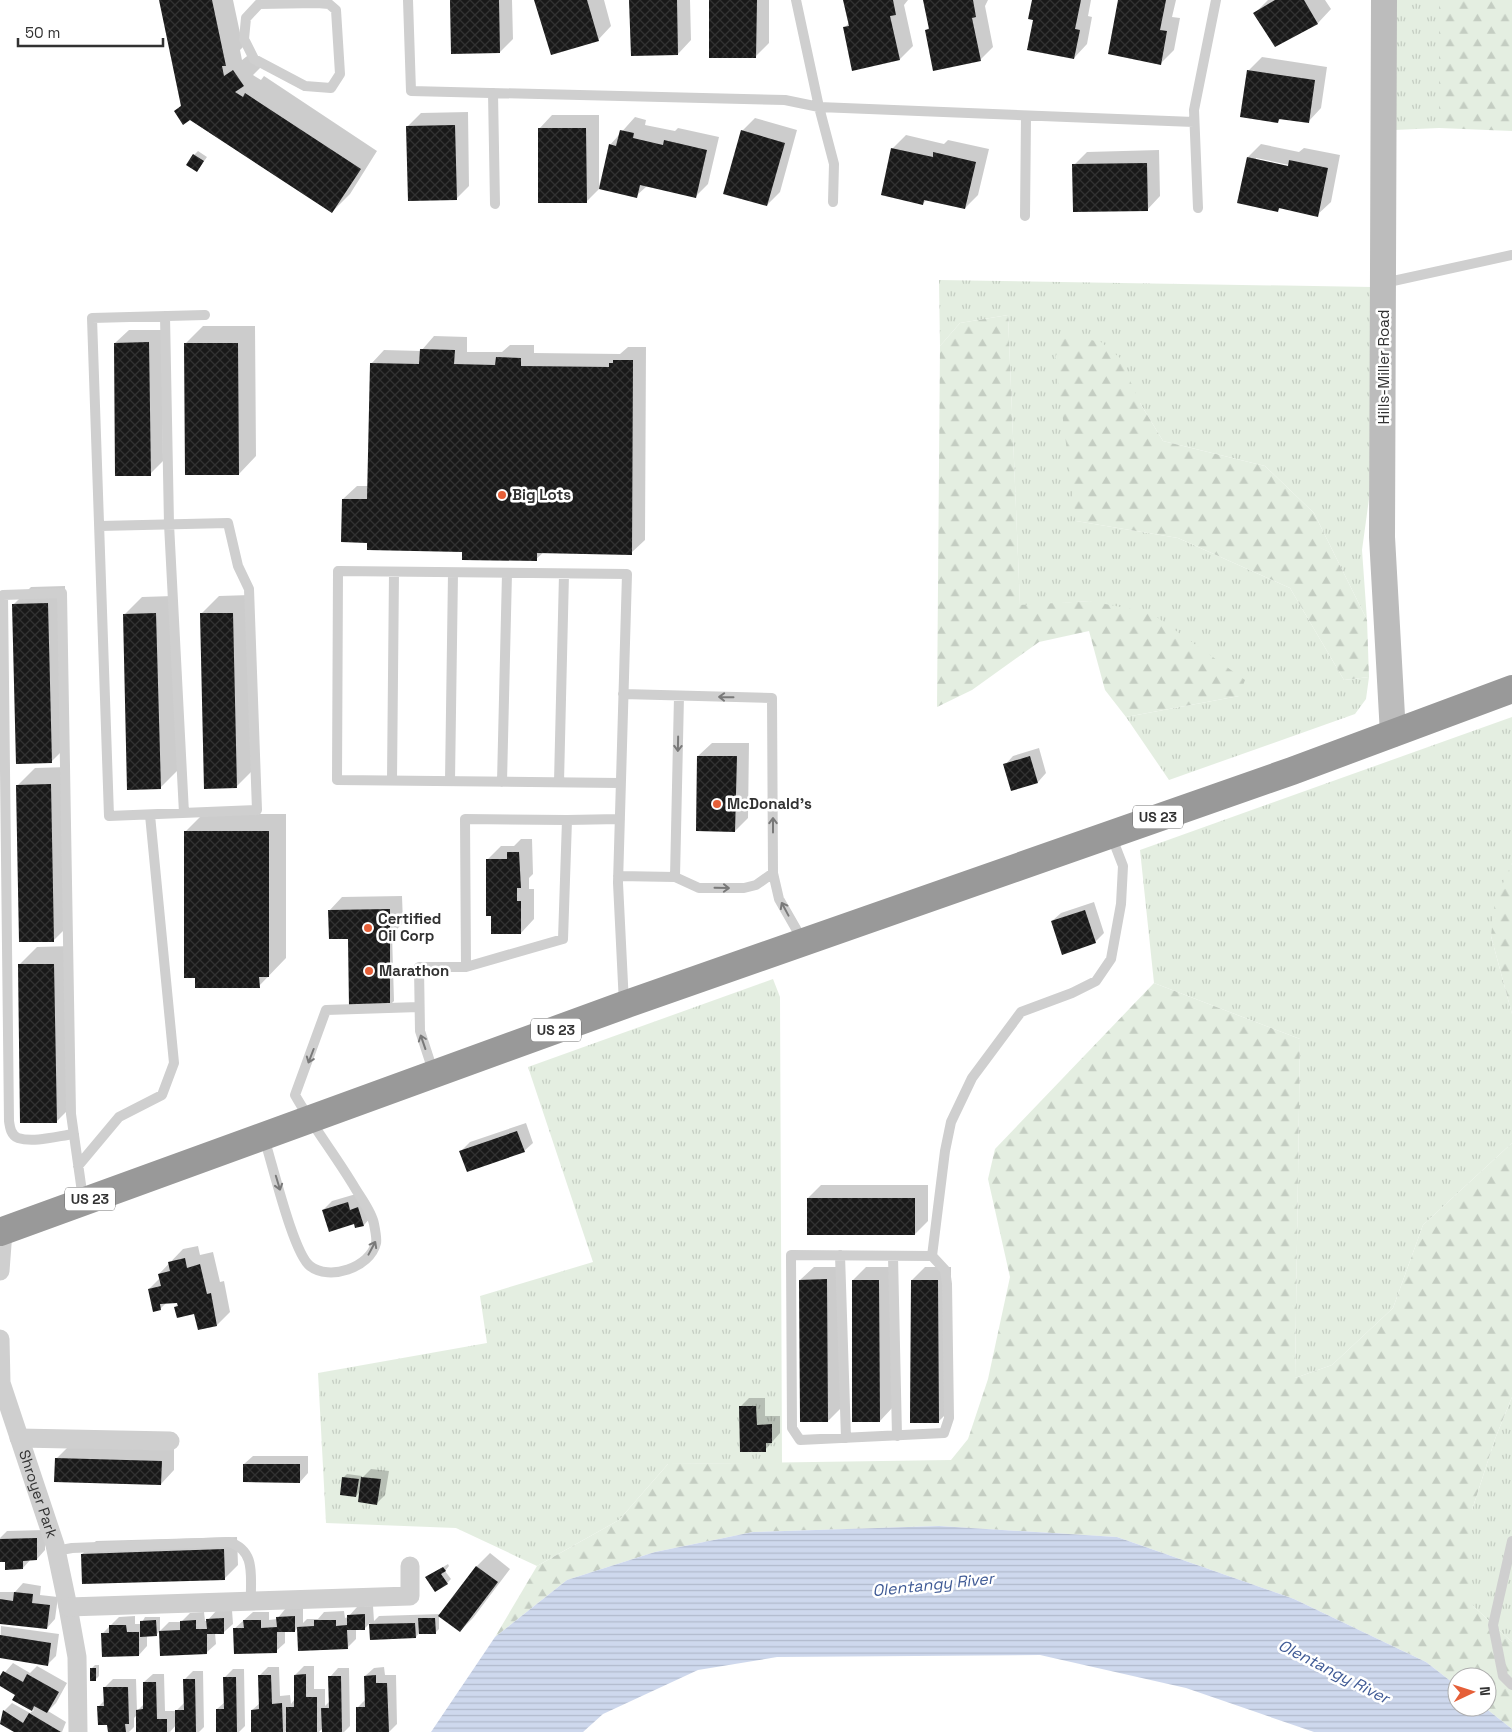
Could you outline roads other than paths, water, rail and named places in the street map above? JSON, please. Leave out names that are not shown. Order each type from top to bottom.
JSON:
[{"type":"highway","name":"US 23","points":[[2,1231],[624,1005],[1111,834],[1392,734],[1512,689]]},
{"type":"street","name":"Hills-Miller Road","points":[[1384,0],[1382,537],[1392,734]]},
{"type":"street","points":[[0,1270],[2,1231]]},
{"type":"street","name":"Shroyer Park","points":[[0,1339],[0,1383],[56,1550],[78,1657],[78,1732]]},
{"type":"street","points":[[19,1438],[170,1441]]},
{"type":"street","points":[[68,1607],[410,1596],[410,1566]]},
{"type":"lane","points":[[408,0],[411,91],[785,100],[819,107],[1194,122]]},
{"type":"lane","points":[[796,0],[819,107],[834,164],[832,202]]},
{"type":"lane","points":[[1198,208],[1194,110],[1216,0]]},
{"type":"lane","points":[[317,1],[329,4],[336,10],[340,74],[331,88],[306,86],[279,74],[254,59],[244,39],[246,18],[259,4],[317,1]]},
{"type":"lane","points":[[493,93],[496,204]]},
{"type":"lane","points":[[1025,216],[1026,116]]},
{"type":"lane","points":[[1384,283],[1512,255]]},
{"type":"lane","points":[[100,526],[228,523],[238,566],[249,589],[257,810],[109,816],[92,318],[205,315]]},
{"type":"lane","points":[[164,316],[169,524],[184,813]]},
{"type":"lane","points":[[620,783],[337,780],[338,571],[627,574],[618,876],[624,1005]]},
{"type":"lane","points":[[392,780],[394,572]]},
{"type":"lane","points":[[450,781],[453,572]]},
{"type":"lane","points":[[502,782],[507,573]]},
{"type":"lane","points":[[560,782],[564,574]]},
{"type":"lane","points":[[74,1134],[29,1139],[17,1138],[11,1132],[9,1121],[2,595],[62,593],[71,1114],[74,1134],[83,1202]]},
{"type":"lane","points":[[623,694],[772,698],[773,873],[779,898],[803,942]]},
{"type":"lane","points":[[675,877],[679,696]]},
{"type":"lane","points":[[78,1166],[119,1117],[162,1095],[174,1063],[150,815]]},
{"type":"lane","points":[[466,967],[465,819],[620,819]]},
{"type":"lane","points":[[434,1075],[420,1031],[419,967],[466,967],[563,939],[567,820]]},
{"type":"lane","points":[[932,1256],[945,1151],[951,1122],[972,1078],[1021,1012],[1072,993],[1096,981],[1111,960],[1121,904],[1123,866],[1111,834]]},
{"type":"lane","points":[[618,876],[675,877],[699,888],[744,888],[756,885],[773,873]]},
{"type":"lane","points":[[264,1137],[298,1249],[310,1266],[328,1273],[347,1271],[363,1262],[376,1244],[374,1223],[338,1160],[309,1121],[295,1096],[326,1010],[419,1007]]},
{"type":"lane","points":[[791,1255],[932,1256],[945,1270],[948,1284],[948,1428],[944,1433],[935,1435],[800,1440],[792,1428],[791,1255]]},
{"type":"lane","points":[[840,1256],[846,1438]]},
{"type":"lane","points":[[893,1256],[897,1436]]},
{"type":"lane","points":[[1512,1541],[1493,1625],[1503,1676],[1512,1685]]},
{"type":"lane","points":[[56,1550],[229,1542],[240,1546],[247,1554],[250,1563],[251,1601]]},
{"type":"water","name":"Olentangy River","points":[[939,1526],[1117,1537],[1294,1599],[1426,1662],[1447,1678],[1447,1717],[1497,1717],[1512,1729],[1512,1732],[1314,1732],[1186,1688],[1040,1655],[777,1657],[698,1670],[603,1714],[583,1732],[431,1732],[495,1637],[567,1580],[655,1552],[753,1532]]},
{"type":"place","name":"Big Lots","points":[[502,495]]},
{"type":"place","name":"McDonald's","points":[[717,804]]},
{"type":"place","name":"Certified Oil Corp","points":[[368,928]]},
{"type":"place","name":"Marathon","points":[[369,971]]}]
